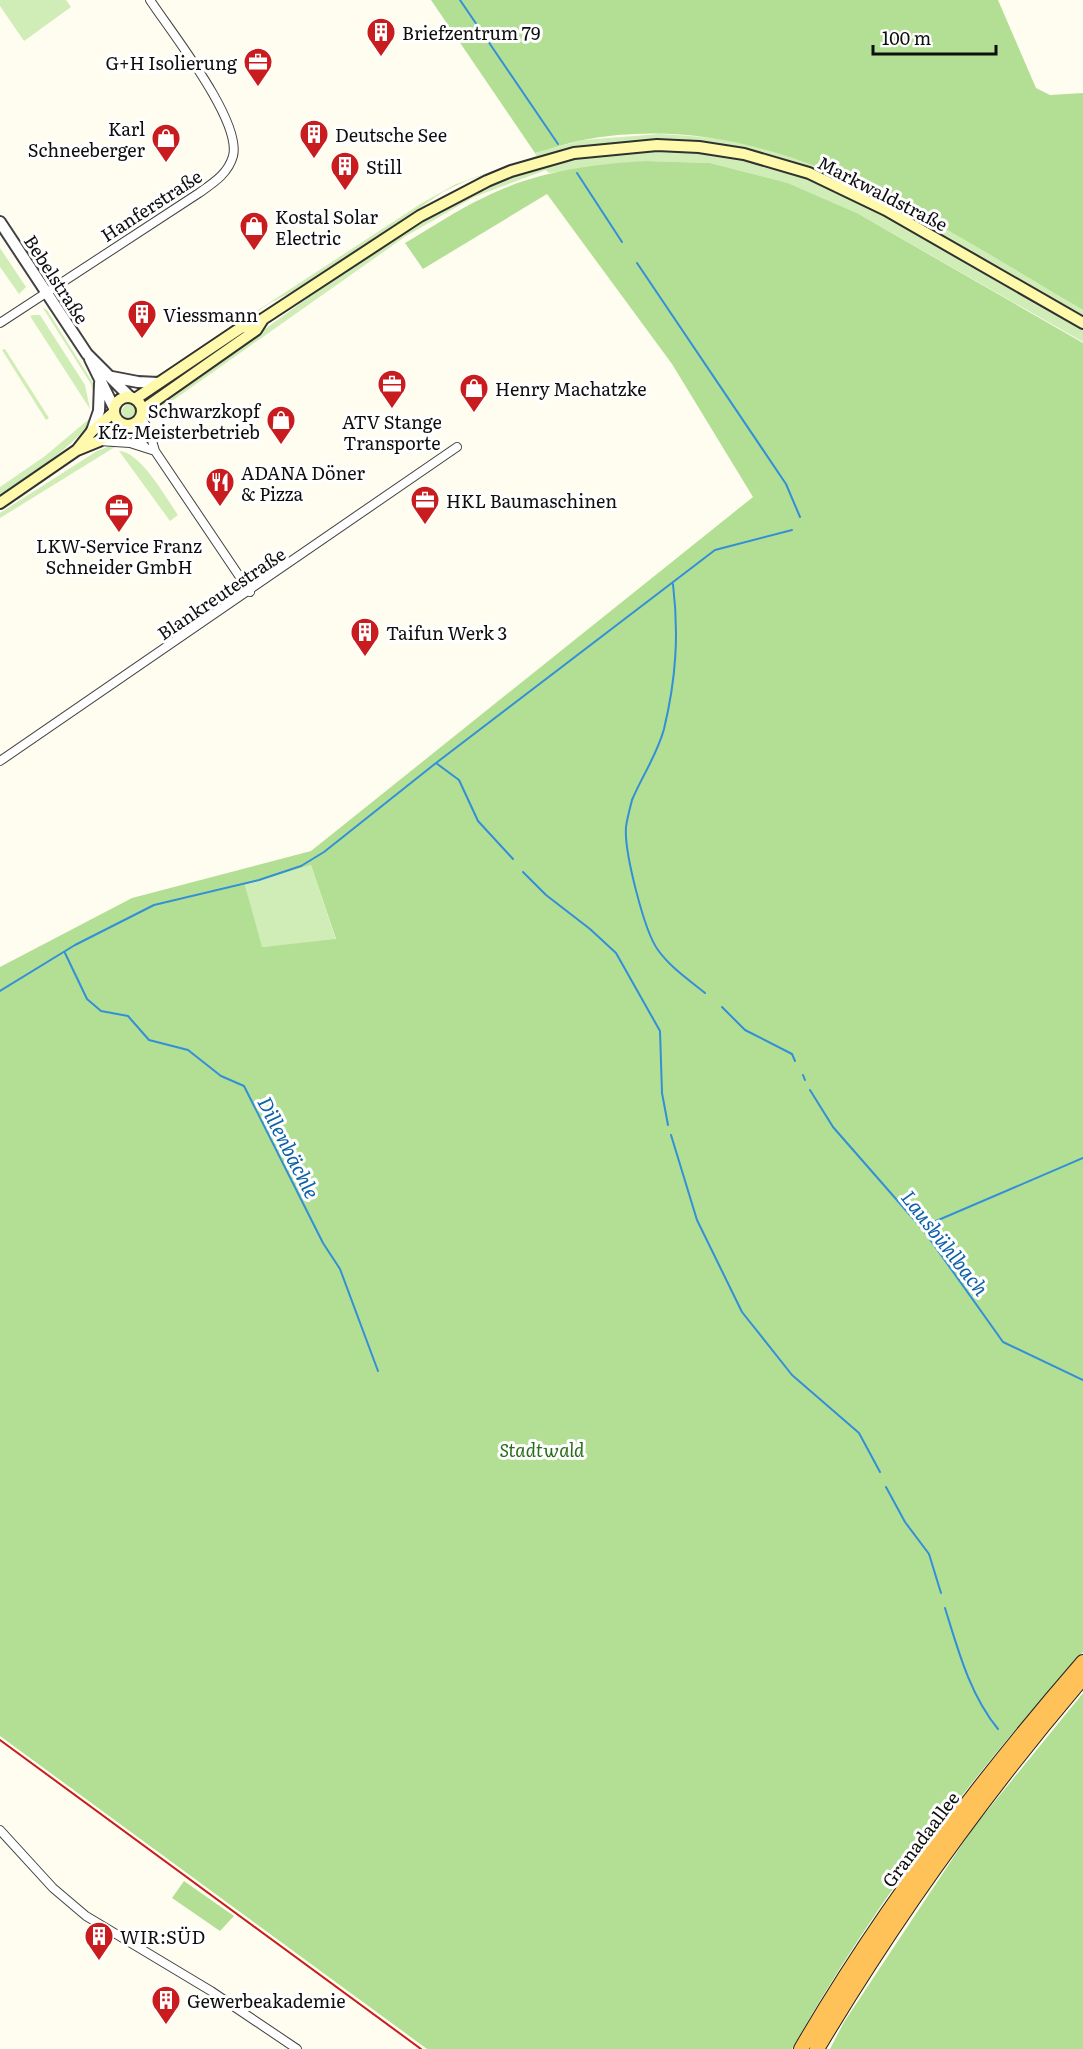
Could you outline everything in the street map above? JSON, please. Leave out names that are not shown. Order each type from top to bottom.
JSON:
[{"type":"highway","name":"Granadaallee","points":[[801,2049],[831,1998],[914,1875],[1007,1754],[1083,1662]]},
{"type":"highway","name":"Granadaallee","points":[[817,2049],[888,1937],[965,1826],[1016,1759],[1083,1678]]},
{"type":"main road","name":"Markwaldstraße","points":[[114,410],[118,401],[132,398],[158,383],[239,329],[262,319],[444,201],[511,171],[574,153],[657,146],[699,147],[744,154],[817,176],[885,210],[1083,323]]},
{"type":"main road","name":"Markwaldstraße","points":[[125,425],[256,330],[262,319]]},
{"type":"main road","points":[[132,398],[141,414]]},
{"type":"main road","points":[[0,503],[77,450],[99,441],[125,425],[114,410],[92,431],[77,450]]},
{"type":"street","name":"Hanferstraße","points":[[0,323],[200,193],[220,177],[233,155],[230,125],[225,113],[150,0]]},
{"type":"street","name":"Bebelstraße","points":[[0,222],[87,354],[100,382],[110,395],[114,410]]},
{"type":"street","name":"Bebelstraße","points":[[87,354],[132,398]]},
{"type":"street","points":[[112,377],[158,383]]},
{"type":"street","points":[[92,431],[99,411],[100,382]]},
{"type":"street","points":[[141,414],[149,430],[151,450]]},
{"type":"street","points":[[125,425],[151,450],[250,592]]},
{"type":"street","points":[[99,441],[130,443],[151,450]]},
{"type":"street","name":"Blankreutestraße","points":[[0,761],[250,592],[457,447]]},
{"type":"street","points":[[0,1830],[53,1888],[86,1916],[211,1991],[297,2049]]},
{"type":"green space","points":[[0,0],[66,0],[71,7],[24,41],[0,6]]},
{"type":"green space","points":[[431,0],[998,0],[1036,88],[1050,95],[1083,93],[1083,310],[907,208],[846,178],[783,155],[718,139],[652,134],[583,140],[535,153]]},
{"type":"green space","points":[[659,134],[721,139],[758,147],[844,177],[885,197],[966,240],[1083,310],[1083,342],[857,213],[788,183],[710,163],[646,161],[549,173],[546,170],[474,197],[406,236],[155,413],[161,406],[264,329],[379,249],[458,201],[543,164],[537,157],[466,181],[443,192],[314,281],[270,303],[162,375],[147,378],[160,374],[422,203],[456,184],[536,156],[535,153],[583,140]]},
{"type":"green space","name":"Stadtwald","points":[[625,162],[710,163],[788,183],[857,213],[1083,343],[1083,1652],[1002,1745],[926,1843],[856,1944],[792,2049],[427,2049],[0,1736],[0,967],[132,898],[311,851],[753,497],[672,364],[547,194],[423,269],[405,243],[454,213],[523,181],[584,167]],"holes":[[[311,865],[336,939],[262,947],[245,885]]]},
{"type":"green space","points":[[0,248],[26,287],[19,294],[0,267]]},
{"type":"green space","points":[[43,308],[47,310],[93,383],[95,399],[91,384]]},
{"type":"green space","points":[[40,315],[85,385],[90,409],[30,316]]},
{"type":"green space","points":[[251,326],[253,327],[148,403],[145,398]]},
{"type":"green space","points":[[5,349],[49,418],[46,420],[2,350]]},
{"type":"green space","points":[[127,404],[133,404],[138,412],[136,418],[127,420],[122,415],[122,409]]},
{"type":"green space","points":[[92,413],[95,414],[88,426],[66,448],[0,495],[0,487],[45,456],[89,419]]},
{"type":"green space","points":[[112,445],[115,447],[0,518],[0,513],[97,451]]},
{"type":"green space","points":[[119,451],[127,453],[144,467],[178,515],[170,521]]},
{"type":"green space","points":[[311,865],[336,940],[261,947],[245,885]]},
{"type":"green space","points":[[1083,1693],[1083,2049],[830,2049],[844,2022],[973,1828]]},
{"type":"green space","points":[[184,1881],[234,1916],[220,1931],[172,1898]]},
{"type":"waterway","points":[[460,0],[558,144]]},
{"type":"waterway","points":[[577,173],[622,242]]},
{"type":"waterway","points":[[637,263],[786,484],[800,517]]},
{"type":"waterway","points":[[0,991],[75,945],[154,905],[259,880],[301,866],[324,852],[436,763],[715,550],[792,530]]},
{"type":"waterway","name":"Lausbühlbach","points":[[673,584],[676,639],[674,675],[668,711],[657,748],[632,800],[626,824],[626,838],[636,890],[647,926],[658,950],[680,973],[705,993]]},
{"type":"waterway","points":[[436,763],[459,780],[478,821],[513,859]]},
{"type":"waterway","points":[[523,872],[546,895],[590,929],[616,953],[660,1031],[662,1093],[668,1125]]},
{"type":"waterway","name":"Dillenbächle","points":[[65,953],[87,999],[101,1011],[128,1016],[149,1040],[188,1050],[221,1076],[244,1086],[323,1243],[340,1269],[378,1371]]},
{"type":"waterway","name":"Lausbühlbach","points":[[722,1007],[745,1030],[792,1054],[795,1061]]},
{"type":"waterway","name":"Lausbühlbach","points":[[803,1075],[805,1080]]},
{"type":"waterway","name":"Lausbühlbach","points":[[810,1090],[833,1127],[924,1231],[1003,1342],[1083,1380]]},
{"type":"waterway","points":[[671,1135],[697,1220],[742,1312],[792,1375],[859,1433],[880,1472]]},
{"type":"waterway","points":[[922,1227],[1083,1158]]},
{"type":"waterway","points":[[886,1487],[905,1522],[929,1554],[941,1593]]},
{"type":"waterway","points":[[945,1608],[972,1687],[998,1729]]},
{"type":"railway","points":[[0,1740],[421,2049]]},
{"type":"place","name":"Briefzentrum 79","points":[[381,58]]},
{"type":"place","name":"G+H Isolierung","points":[[258,88]]},
{"type":"place","name":"Deutsche See","points":[[314,160]]},
{"type":"place","name":"Karl Schneeberger","points":[[166,164]]},
{"type":"place","name":"Still","points":[[345,192]]},
{"type":"place","name":"Kostal Solar Electric","points":[[254,252]]},
{"type":"place","name":"Viessmann","points":[[142,340]]},
{"type":"place","name":"ATV Stange Transporte","points":[[392,410]]},
{"type":"place","name":"Henry Machatzke","points":[[474,414]]},
{"type":"place","name":"Schwarzkopf Kfz-Meisterbetrieb","points":[[281,446]]},
{"type":"place","name":"ADANA Döner & Pizza","points":[[220,508]]},
{"type":"place","name":"HKL Baumaschinen","points":[[425,526]]},
{"type":"place","name":"LKW-Service Franz Schneider GmbH","points":[[119,534]]},
{"type":"place","name":"Taifun Werk 3","points":[[365,658]]},
{"type":"place","name":"WIR:SÜD","points":[[99,1962]]},
{"type":"place","name":"Gewerbeakademie","points":[[166,2026]]}]
